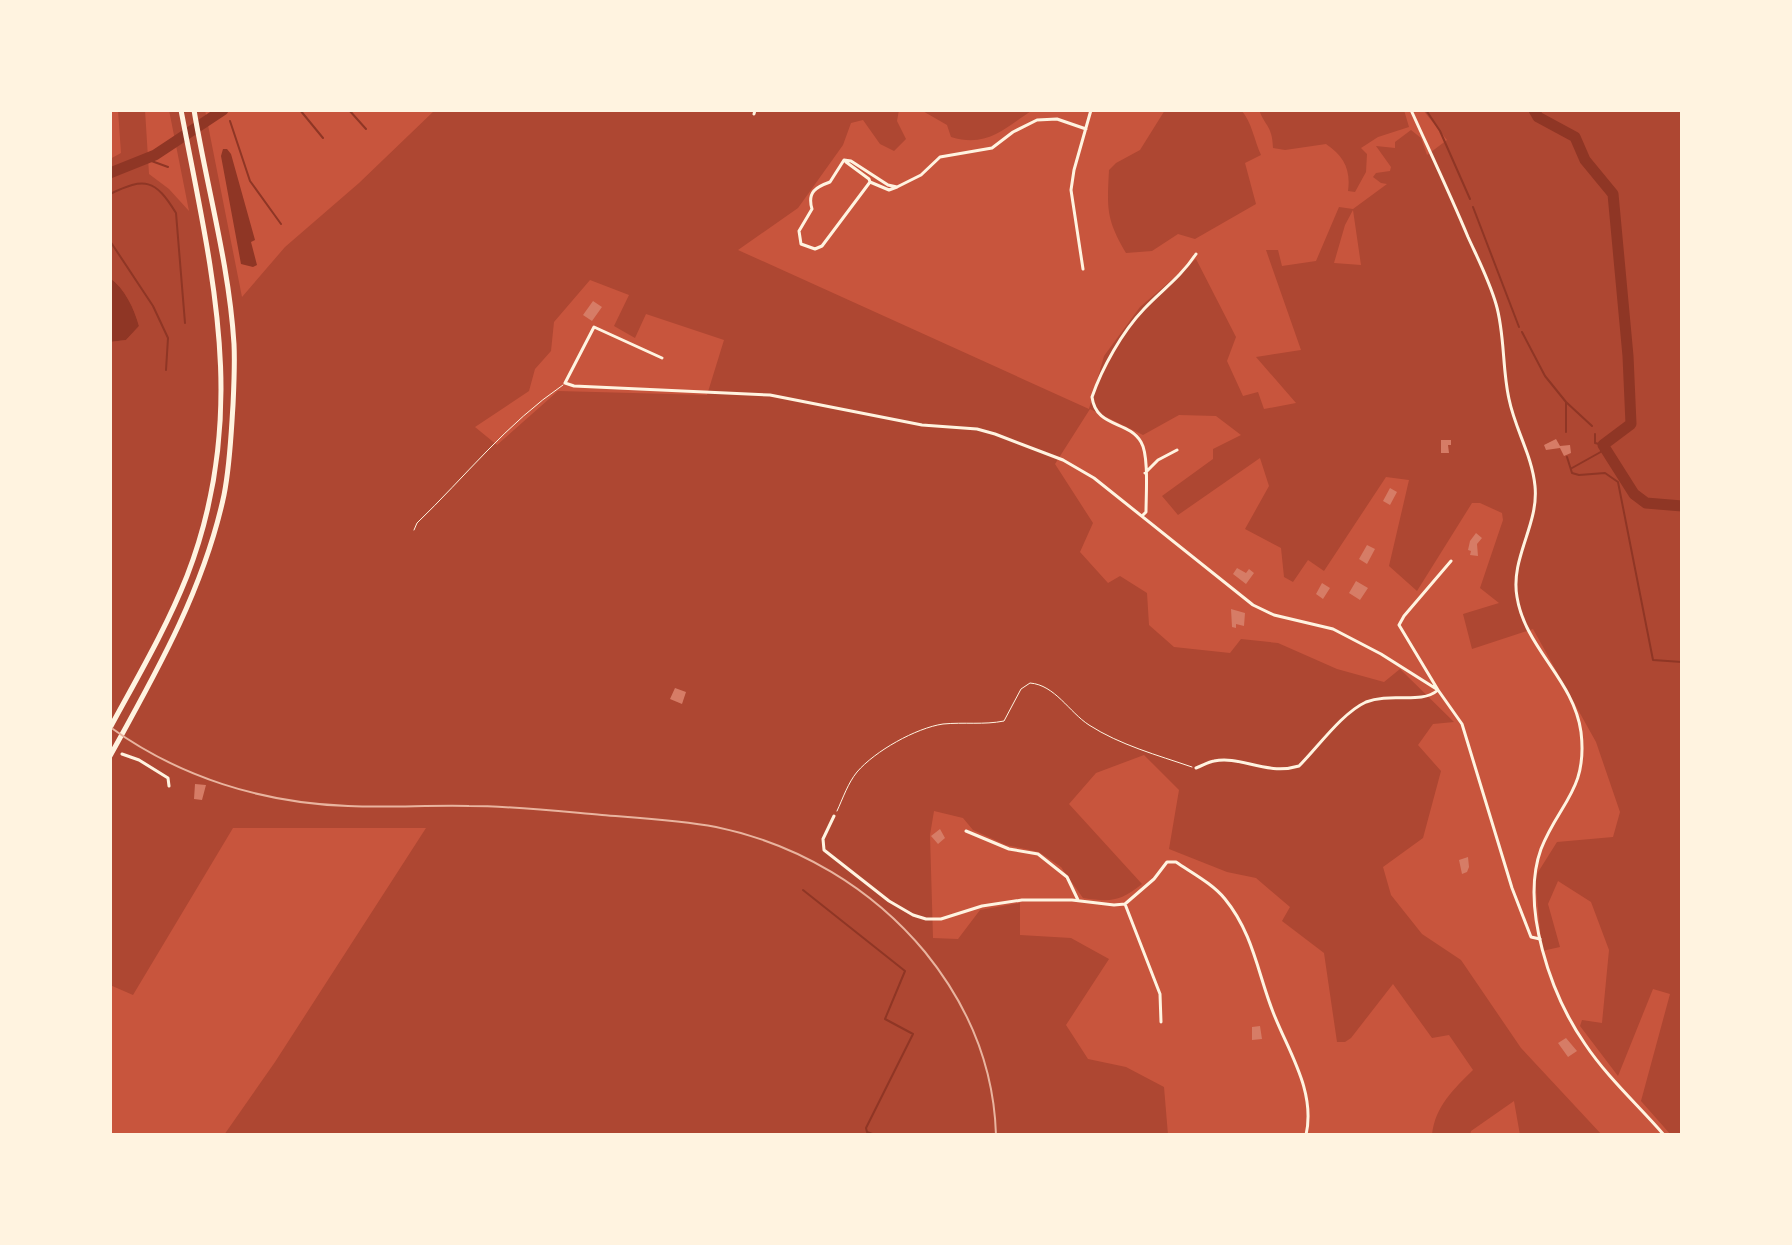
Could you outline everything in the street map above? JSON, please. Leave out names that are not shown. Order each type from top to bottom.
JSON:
[{"type":"highway","points":[[110,728],[155,645],[187,575],[201,533],[219,450],[220,333],[211,261],[181,110]]},
{"type":"highway","points":[[110,756],[173,638],[199,579],[214,537],[231,451],[235,362],[233,333],[224,264],[194,110]]},
{"type":"street","points":[[1083,269],[1071,190],[1091,110]]},
{"type":"street","points":[[1411,110],[1496,303],[1508,397],[1528,455],[1535,490],[1532,518],[1517,561],[1516,597],[1528,630],[1574,704],[1580,728],[1581,767],[1575,789],[1545,840],[1535,869],[1540,939],[1564,1006],[1584,1043],[1664,1135]]},
{"type":"street","points":[[844,160],[870,182],[889,190],[921,175],[940,157],[992,148],[1013,132],[1037,120],[1057,119],[1086,129]]},
{"type":"street","points":[[844,160],[897,187]]},
{"type":"street","points":[[844,160],[830,182],[816,186],[812,192],[812,209],[799,231],[801,244],[815,249],[822,246],[870,182]]},
{"type":"street","points":[[1143,515],[1146,512],[1145,473],[1141,442],[1135,435],[1101,417],[1095,410],[1092,397],[1118,345],[1137,317],[1180,278],[1196,254]]},
{"type":"street","points":[[662,358],[594,327],[565,383],[574,386],[770,395],[922,425],[977,429],[1063,460],[1094,478],[1253,605],[1274,615],[1333,629],[1381,654],[1438,690]]},
{"type":"street","points":[[1145,473],[1158,460],[1177,450]]},
{"type":"street","points":[[1451,561],[1399,625],[1462,724],[1512,888],[1531,937],[1540,939]]},
{"type":"street","points":[[1196,768],[1222,760],[1269,769],[1299,766],[1351,712],[1366,702],[1396,696],[1411,699],[1432,695],[1438,690]]},
{"type":"street","points":[[122,754],[139,760],[168,778],[169,786]]},
{"type":"street","points":[[834,816],[823,839],[824,850],[889,901],[926,919],[941,919],[982,906],[1009,902],[1078,900],[1125,904],[1154,879],[1167,862],[1172,861],[1207,883],[1227,901],[1253,948],[1272,1010],[1296,1062],[1306,1098],[1306,1135]]},
{"type":"street","points":[[966,831],[1009,849],[1038,854],[1067,877],[1078,900]]},
{"type":"street","points":[[1125,904],[1160,994],[1161,1022]]},
{"type":"lane","points":[[414,530],[417,523],[496,441],[565,383]]},
{"type":"path","points":[[834,816],[859,771],[895,744],[933,726],[984,725],[1004,721],[1021,689],[1030,683],[1049,689],[1074,714],[1114,739],[1196,768]]},
{"type":"shaded area","points":[[118,110],[145,110],[149,174],[169,189],[189,211],[169,110],[205,110],[242,297],[285,247],[359,183],[435,110],[899,110],[897,121],[906,139],[894,151],[880,144],[863,120],[851,123],[843,145],[798,208],[738,250],[1089,409],[1104,356],[1140,307],[1196,259],[1236,337],[1227,361],[1243,396],[1258,392],[1264,409],[1296,403],[1256,357],[1301,350],[1266,250],[1278,250],[1282,266],[1316,261],[1339,207],[1353,209],[1387,184],[1373,177],[1376,173],[1390,171],[1391,167],[1376,146],[1395,148],[1395,142],[1411,130],[1421,138],[1427,155],[1447,140],[1423,110],[1682,110],[1682,1135],[1671,1135],[1641,1101],[1670,994],[1653,989],[1618,1076],[1580,1026],[1582,1020],[1602,1023],[1609,950],[1591,902],[1558,881],[1548,904],[1560,947],[1542,951],[1535,877],[1557,842],[1613,837],[1620,812],[1596,742],[1533,629],[1472,649],[1463,614],[1499,603],[1480,588],[1503,520],[1502,513],[1480,503],[1472,503],[1417,591],[1389,566],[1409,480],[1386,477],[1324,571],[1308,560],[1293,582],[1284,577],[1281,548],[1245,529],[1269,486],[1260,458],[1178,515],[1162,496],[1213,459],[1213,449],[1241,435],[1216,416],[1179,415],[1143,435],[1090,409],[1055,464],[1093,523],[1080,552],[1108,583],[1120,576],[1147,593],[1149,625],[1174,647],[1230,653],[1241,639],[1278,643],[1337,669],[1384,682],[1400,669],[1454,722],[1433,724],[1418,745],[1441,771],[1423,838],[1383,867],[1391,895],[1422,934],[1461,960],[1521,1048],[1602,1135],[1520,1135],[1514,1101],[1471,1131],[1470,1135],[1432,1135],[1441,1107],[1473,1070],[1449,1035],[1432,1038],[1393,984],[1351,1038],[1337,1042],[1324,953],[1282,921],[1290,907],[1256,878],[1227,872],[1169,849],[1179,790],[1144,755],[1096,773],[1069,804],[1142,884],[1114,899],[1083,898],[1061,867],[1039,852],[1006,845],[973,830],[963,818],[934,811],[930,835],[933,938],[958,939],[980,910],[1020,903],[1020,935],[1071,938],[1109,959],[1066,1025],[1088,1059],[1126,1067],[1164,1087],[1168,1135],[224,1135],[275,1062],[426,828],[233,828],[133,995],[110,985],[110,342],[126,340],[139,326],[128,299],[110,278],[110,159],[121,153]],"holes":[[[1353,210],[1361,265],[1334,263],[1345,225]],[[590,280],[629,295],[614,326],[635,338],[646,314],[724,340],[707,395],[558,391],[497,445],[475,427],[529,391],[535,369],[551,351],[554,322]]]},
{"type":"shaded area","points":[[921,110],[1033,110],[986,138],[964,140],[951,137],[947,125]]},
{"type":"shaded area","points":[[1165,110],[1241,110],[1261,155],[1245,163],[1256,204],[1195,239],[1178,234],[1152,251],[1126,253],[1109,213],[1109,170],[1140,150]]},
{"type":"shaded area","points":[[1259,110],[1404,110],[1409,127],[1378,137],[1361,148],[1367,154],[1366,172],[1355,192],[1348,191],[1347,170],[1342,159],[1326,144],[1285,150],[1273,148],[1270,131]]},
{"type":"shaded area","points":[[223,149],[231,154],[255,240],[251,242],[257,265],[253,267],[241,264],[221,156]]},
{"type":"shaded area","points":[[110,278],[128,299],[139,326],[126,340],[110,342]]},
{"type":"building","points":[[593,301],[602,307],[592,321],[583,315]]},
{"type":"building","points":[[1556,439],[1560,446],[1570,445],[1571,453],[1564,456],[1560,448],[1546,450],[1544,445]]},
{"type":"building","points":[[1441,440],[1451,440],[1449,453],[1441,453]]},
{"type":"building","points":[[1390,488],[1397,492],[1390,505],[1383,501]]},
{"type":"building","points":[[1476,533],[1482,538],[1477,544],[1478,556],[1470,555],[1471,551],[1468,550]]},
{"type":"building","points":[[1367,545],[1375,549],[1367,564],[1359,559]]},
{"type":"building","points":[[1237,568],[1246,573],[1249,569],[1254,573],[1246,584],[1233,574]]},
{"type":"building","points":[[1356,581],[1368,588],[1360,600],[1349,593]]},
{"type":"building","points":[[1322,583],[1330,588],[1323,599],[1316,594]]},
{"type":"building","points":[[1231,609],[1245,613],[1244,626],[1236,624],[1236,628],[1232,627]]},
{"type":"building","points":[[675,688],[686,692],[682,704],[670,699]]},
{"type":"building","points":[[195,784],[206,785],[202,800],[194,799]]},
{"type":"building","points":[[940,829],[945,838],[938,844],[931,836]]},
{"type":"building","points":[[1468,857],[1469,867],[1462,874],[1459,860]]},
{"type":"building","points":[[1260,1026],[1262,1039],[1252,1040],[1252,1027]]},
{"type":"building","points":[[1566,1038],[1577,1051],[1568,1057],[1558,1043]]},
{"type":"waterway","points":[[110,173],[155,155],[223,110]]},
{"type":"waterway","points":[[300,110],[323,138]]},
{"type":"waterway","points":[[349,110],[366,129]]},
{"type":"waterway","points":[[1426,110],[1440,131],[1470,199]]},
{"type":"waterway","points":[[1534,110],[1538,117],[1575,137],[1585,160],[1613,194],[1631,424],[1603,445],[1634,494],[1646,503],[1682,506]]},
{"type":"waterway","points":[[230,121],[250,181],[281,224]]},
{"type":"waterway","points":[[146,159],[168,167]]},
{"type":"waterway","points":[[110,194],[132,185],[148,184],[162,193],[176,213],[185,323]]},
{"type":"waterway","points":[[1473,207],[1519,327]]},
{"type":"waterway","points":[[110,241],[153,306],[168,338],[166,370]]},
{"type":"waterway","points":[[1522,332],[1545,376],[1566,402],[1592,426]]},
{"type":"waterway","points":[[1566,403],[1566,432]]},
{"type":"waterway","points":[[1595,434],[1595,443],[1603,445]]},
{"type":"waterway","points":[[1572,468],[1606,449]]},
{"type":"waterway","points":[[1567,457],[1572,473],[1605,473],[1618,482],[1653,660],[1682,662]]},
{"type":"waterway","points":[[803,890],[905,971],[885,1019],[913,1034],[866,1128],[867,1132],[875,1135]]},
{"type":"railway","points":[[110,727],[164,760],[193,773],[253,793],[284,799],[363,807],[502,807],[674,821],[746,835],[804,857],[882,908],[940,972],[966,1015],[984,1061],[996,1135]]}]
